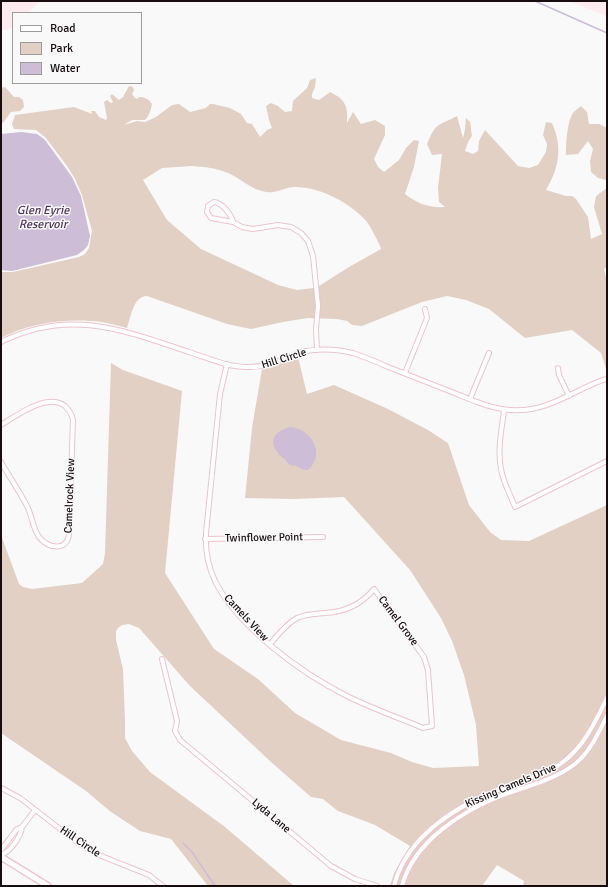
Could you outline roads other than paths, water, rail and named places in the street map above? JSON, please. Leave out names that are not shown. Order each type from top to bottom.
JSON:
[{"type":"main road","points":[[1,856],[48,886]]},
{"type":"street","points":[[233,222],[232,218],[220,204],[214,202],[208,206],[207,212],[211,218],[233,222],[242,227],[253,229],[278,225],[291,227],[301,233],[308,241],[312,250],[318,306],[316,329],[317,350]]},
{"type":"street","points":[[405,373],[426,318],[425,309]]},
{"type":"street","name":"Hill Circle","points":[[1,342],[17,335],[51,326],[74,324],[94,325],[124,330],[227,364],[248,367],[265,366],[299,353],[317,350],[337,350],[353,354],[405,373],[489,407],[504,410],[536,409],[569,396],[596,382],[607,379]]},
{"type":"street","points":[[470,399],[489,353]]},
{"type":"street","name":"Camels View","points":[[227,364],[220,394],[206,539],[209,564],[220,589],[245,621],[270,644],[316,678],[349,697],[423,728],[432,726]]},
{"type":"street","points":[[558,368],[558,375],[569,396]]},
{"type":"street","name":"Camelrock View","points":[[1,425],[29,409],[46,402],[60,403],[64,405],[71,413],[73,420],[69,535],[64,544],[53,547],[47,544],[39,536],[25,502],[1,462]]},
{"type":"street","points":[[504,410],[500,445],[500,462],[503,477],[515,507],[607,461]]},
{"type":"street","name":"Twinflower Point","points":[[206,539],[323,537]]},
{"type":"street","name":"Camel Grove","points":[[270,644],[294,620],[305,616],[344,611],[364,600],[374,589],[424,657],[428,670],[432,726]]},
{"type":"street","name":"Lyda Lane","points":[[162,659],[177,721],[175,731],[183,744],[331,866],[355,879],[377,886]]},
{"type":"street","name":"Kissing Camels Drive","points":[[394,886],[402,865],[416,844],[450,814],[483,795],[553,768],[573,754],[591,730],[607,698]]},
{"type":"street","name":"Kissing Camels Drive","points":[[402,886],[406,874],[419,852],[454,821],[474,808],[542,782],[565,771],[584,755],[596,738],[607,716]]},
{"type":"street","name":"Hill Circle","points":[[1,788],[13,794],[94,854],[149,875],[163,886]]},
{"type":"street","points":[[1,856],[6,853],[21,832],[22,827],[35,810]]},
{"type":"street","points":[[1,850],[17,829],[22,827]]},
{"type":"street","points":[[10,839],[14,842]]},
{"type":"water","name":"Glen Eyrie Reservoir","points":[[21,132],[37,134],[45,140],[72,177],[81,196],[90,236],[88,245],[77,255],[12,271],[1,270],[1,134]]},
{"type":"water","points":[[290,427],[305,432],[314,443],[316,457],[308,470],[303,470],[290,465],[275,449],[273,440],[275,436]]},
{"type":"waterway","points":[[535,1],[607,33]]},
{"type":"waterway","points":[[183,843],[192,852],[215,886]]}]
